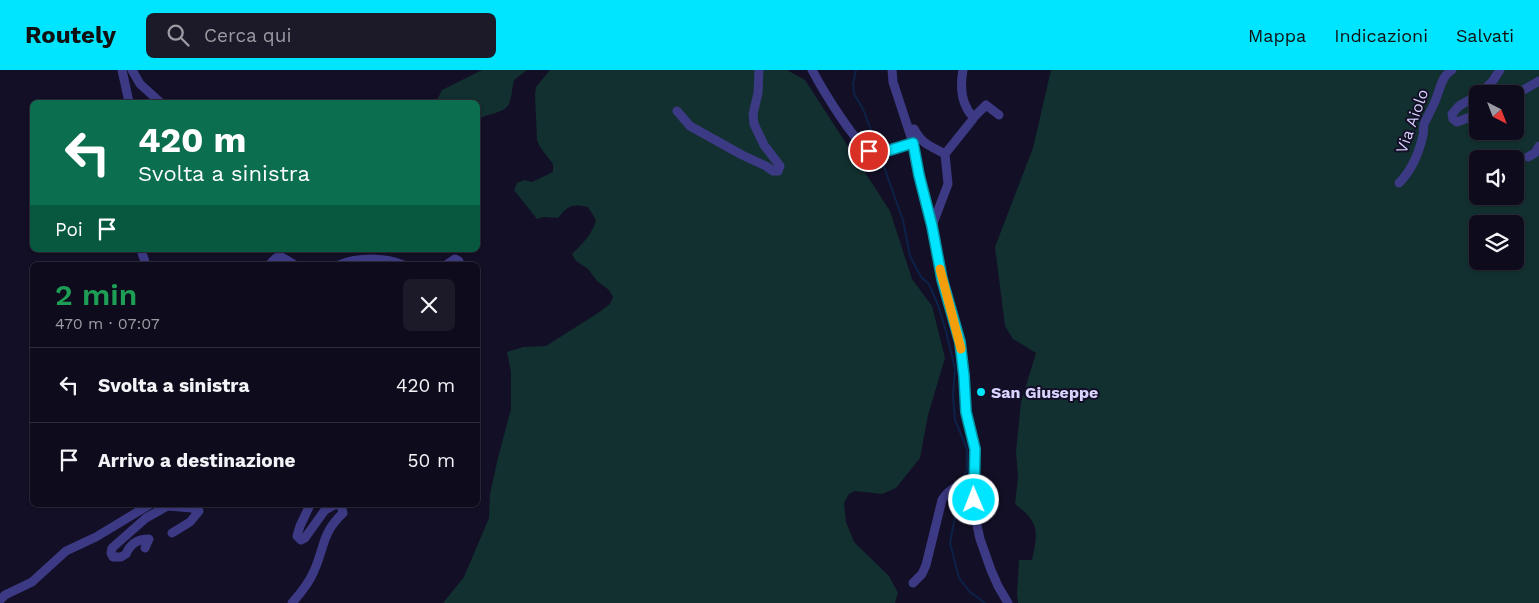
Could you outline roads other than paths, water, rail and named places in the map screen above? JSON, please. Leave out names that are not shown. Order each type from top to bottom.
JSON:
[{"type":"street","points":[[122,70],[129,100]]},
{"type":"street","points":[[132,70],[140,84],[158,100]]},
{"type":"street","points":[[677,111],[690,126],[773,171],[778,171],[780,166],[764,145],[754,124],[753,114],[758,93],[759,70]]},
{"type":"street","points":[[812,70],[844,122],[869,151],[879,154],[913,143]]},
{"type":"street","points":[[892,70],[893,82],[913,143],[942,279],[960,342],[966,412],[975,449],[969,484],[980,540],[998,586],[1008,603]]},
{"type":"street","points":[[963,70],[961,87],[965,107],[973,117]]},
{"type":"street","name":"Via Aiolo","points":[[1399,183],[1406,176],[1412,164],[1424,134],[1424,125],[1432,110],[1442,79],[1446,73],[1452,70]]},
{"type":"street","points":[[1488,85],[1500,70]]},
{"type":"street","points":[[1524,90],[1539,81]]},
{"type":"street","points":[[1469,100],[1459,106],[1452,114],[1453,119],[1458,122],[1469,118]]},
{"type":"street","points":[[932,226],[948,184],[945,154],[972,121],[973,117],[986,105],[999,115]]},
{"type":"street","points":[[909,129],[914,129],[925,144],[945,154]]},
{"type":"street","points":[[1528,157],[1535,153],[1539,146]]},
{"type":"street","points":[[271,262],[280,256],[290,262]]},
{"type":"street","points":[[450,262],[455,258],[459,262]]},
{"type":"street","points":[[346,262],[350,260],[366,260],[395,262]]},
{"type":"street","points":[[913,583],[922,574],[926,565],[942,500],[946,493],[954,488],[969,484]]},
{"type":"street","points":[[0,600],[5,595],[32,582],[66,551],[96,537],[146,507]]},
{"type":"street","points":[[145,548],[149,539],[141,539],[136,542],[129,547],[126,554],[120,557],[114,557],[111,553],[112,548],[146,518],[165,507]]},
{"type":"street","points":[[172,533],[190,522],[200,511],[180,507]]},
{"type":"street","points":[[309,507],[300,526],[298,536],[301,540],[305,538],[325,510],[332,507]]},
{"type":"street","points":[[292,603],[313,573],[327,532],[343,513],[342,507]]},
{"type":"waterway","points":[[856,70],[853,84],[854,94],[863,109],[879,151]]},
{"type":"waterway","points":[[880,156],[903,220],[910,256],[921,277],[929,284],[946,331],[955,369],[953,396],[955,420],[967,449],[967,470],[962,482]]},
{"type":"waterway","points":[[960,489],[950,543],[959,578],[970,592],[985,603]]},
{"type":"place","name":"San Giuseppe","points":[[981,392]]}]
